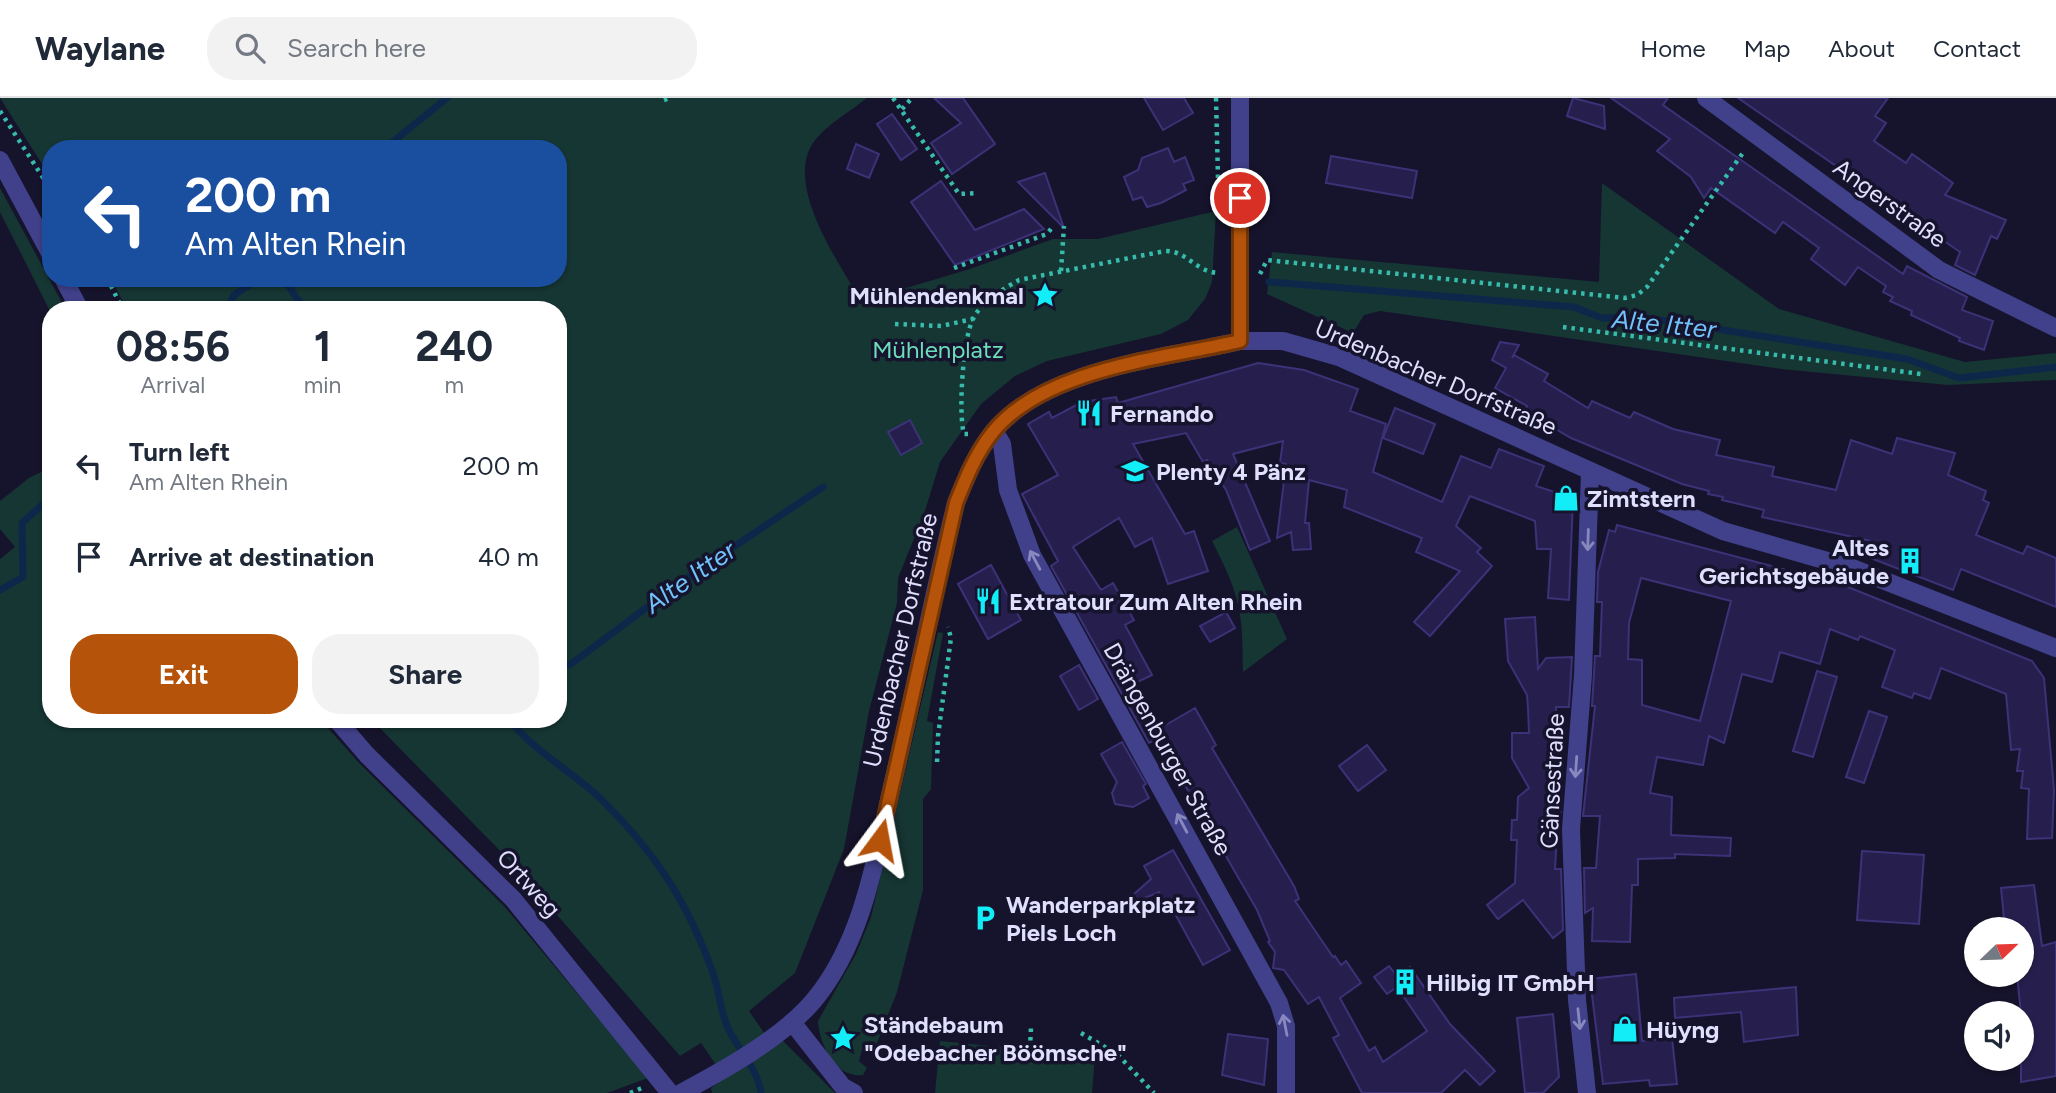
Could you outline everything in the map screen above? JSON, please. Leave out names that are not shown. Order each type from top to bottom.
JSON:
[{"type":"street","points":[[1240,98],[1240,341]]},
{"type":"street","name":"Angerstraße","points":[[1706,98],[1939,270],[2056,328]]},
{"type":"street","points":[[0,160],[42,238]]},
{"type":"street","name":"Urdenbacher Dorfstraße","points":[[681,1093],[720,1072],[792,1022],[804,1012],[829,979],[860,912],[874,866],[956,503],[979,451],[993,431],[1031,398],[1059,384],[1240,341],[1283,341],[1339,357],[1723,531],[1852,568],[2056,648]]},
{"type":"street","name":"Drängenburger Straße","points":[[993,431],[1002,444],[1008,490],[1032,555],[1161,784],[1279,1003],[1286,1026],[1286,1093]]},
{"type":"street","name":"Gänsestraße","points":[[1587,1093],[1577,1000],[1571,829],[1583,675],[1590,472]]},
{"type":"street","points":[[2056,648],[2056,654]]},
{"type":"street","name":"Ortweg","points":[[344,728],[367,755],[513,899],[670,1093]]},
{"type":"street","points":[[792,1022],[843,1087],[854,1093]]},
{"type":"path","points":[[893,98],[959,194],[977,193]]},
{"type":"path","points":[[902,109],[912,98]]},
{"type":"path","points":[[0,111],[42,176]]},
{"type":"path","points":[[1240,282],[1258,278],[1267,260],[1625,298],[1637,295],[1647,287],[1756,135]]},
{"type":"path","points":[[954,268],[1047,234],[1054,225]]},
{"type":"path","points":[[1060,271],[1064,226]]},
{"type":"path","points":[[895,324],[941,326],[973,319],[1003,289],[1019,281],[1173,251],[1180,253],[1203,272],[1218,273]]},
{"type":"path","points":[[964,434],[960,398],[973,319]]},
{"type":"path","points":[[1563,327],[1921,374]]},
{"type":"path","points":[[931,618],[947,625],[951,638],[937,762]]},
{"type":"path","points":[[1030,1049],[1031,1027]]},
{"type":"path","points":[[1081,1033],[1117,1054],[1154,1093]]},
{"type":"green space","name":"Mühlenplatz","points":[[0,98],[867,98],[816,139],[807,157],[805,177],[809,200],[818,223],[863,304],[869,299],[970,269],[1053,239],[1098,239],[1216,211],[1212,282],[1205,299],[1188,320],[1161,334],[1047,361],[1015,376],[981,404],[940,462],[924,514],[898,578],[897,603],[869,711],[844,849],[795,973],[749,1011],[773,1046],[782,1040],[835,1093],[712,1093],[711,1088],[725,1078],[701,1043],[680,1056],[510,861],[380,728],[567,728],[567,301],[122,301],[116,287],[567,287],[567,140],[42,140],[42,164]]},
{"type":"green space","points":[[1602,183],[1779,309],[1965,362],[2056,353],[2056,380],[1948,385],[1781,369],[1380,311],[1364,315],[1353,333],[1267,294],[1272,252],[1599,282]]},
{"type":"green space","points":[[0,188],[42,266],[42,287],[54,287],[61,301],[45,301],[0,212]]},
{"type":"green space","points":[[42,472],[42,728],[328,728],[360,764],[504,906],[648,1078],[607,1093],[0,1093],[0,559],[15,547],[0,529],[0,501],[29,478]]},
{"type":"green space","points":[[1237,527],[1287,639],[1243,672],[1238,604],[1229,576],[1212,541]]},
{"type":"green space","points":[[938,632],[943,633],[927,721],[933,723],[931,789],[923,799],[923,890],[897,992],[873,1053],[862,1049],[859,1061],[867,1068],[863,1075],[853,1075],[837,1066],[831,1058],[822,1040],[818,1021],[856,954],[871,917]]},
{"type":"green space","points":[[940,1041],[1095,1056],[1092,1093],[935,1093]]},
{"type":"building","points":[[934,98],[963,98],[995,144],[952,174],[931,143],[961,123]]},
{"type":"building","points":[[1144,98],[1184,98],[1193,113],[1163,130]]},
{"type":"building","points":[[1573,98],[1604,106],[1605,129],[1567,116]]},
{"type":"building","points":[[1611,98],[1668,98],[1663,105],[1903,274],[1907,266],[1967,297],[1962,310],[1993,321],[1984,350],[1959,341],[1960,338],[1911,315],[1912,311],[1890,301],[1893,297],[1883,292],[1886,286],[1858,267],[1845,285],[1811,259],[1819,248],[1783,222],[1775,233],[1711,188],[1704,198],[1691,177],[1657,151],[1670,139]]},
{"type":"building","points":[[1738,98],[1888,98],[1875,116],[1886,123],[1874,141],[1906,163],[1912,154],[1953,183],[1945,195],[2006,220],[1997,239],[1991,236],[1975,275],[1955,265],[1960,252]]},
{"type":"building","points":[[892,114],[917,149],[901,160],[877,124]]},
{"type":"building","points":[[856,144],[879,154],[869,178],[847,169]]},
{"type":"building","points":[[1168,148],[1174,162],[1185,157],[1194,180],[1183,184],[1186,190],[1161,203],[1147,207],[1142,197],[1133,200],[1124,177],[1138,170],[1142,158]]},
{"type":"building","points":[[1331,156],[1417,171],[1412,198],[1326,183]]},
{"type":"building","points":[[1045,173],[1064,228],[1018,182]]},
{"type":"building","points":[[941,181],[975,230],[1024,209],[1044,229],[955,265],[911,202]]},
{"type":"building","points":[[1500,342],[1519,345],[1512,358],[1514,355],[1548,374],[1544,381],[1588,408],[1592,401],[1630,418],[1634,412],[1673,429],[1720,440],[1716,455],[1774,467],[1772,476],[1836,490],[1851,440],[1892,454],[1897,438],[1955,453],[1948,475],[1986,491],[1983,500],[1989,503],[1976,535],[2023,554],[2027,546],[2056,558],[2056,607],[1961,569],[1953,590],[1865,556],[1871,541],[1762,517],[1764,510],[1722,500],[1723,497],[1708,494],[1709,491],[1682,484],[1571,438],[1525,411],[1527,406],[1495,388],[1506,368],[1492,360]]},
{"type":"building","points":[[1258,363],[1304,370],[1358,389],[1350,411],[1386,424],[1373,472],[1442,502],[1461,456],[1491,468],[1499,449],[1544,466],[1536,486],[1573,498],[1569,600],[1548,598],[1551,549],[1537,549],[1535,521],[1470,496],[1456,526],[1481,548],[1477,552],[1492,566],[1430,636],[1414,622],[1460,571],[1416,552],[1422,538],[1344,507],[1347,490],[1309,480],[1305,523],[1309,523],[1311,549],[1293,550],[1291,532],[1277,538],[1286,464],[1280,463],[1283,441],[1233,454],[1270,541],[1250,550],[1226,490],[1207,460],[1203,462],[1186,433],[1133,444],[1185,534],[1194,531],[1208,571],[1168,584],[1152,538],[1135,547],[1119,518],[1073,547],[1101,590],[1113,583],[1134,620],[1125,625],[1152,675],[1133,684],[1162,736],[1149,743],[1051,566],[1058,561],[1022,494],[1058,475],[1028,424],[1049,412],[1052,418],[1082,402],[1116,397],[1118,403]]},
{"type":"building","points":[[1395,408],[1435,424],[1423,454],[1383,438]]},
{"type":"building","points":[[910,420],[922,443],[901,455],[888,432]]},
{"type":"building","points":[[1617,525],[1843,585],[2032,661],[2044,678],[2054,790],[2052,838],[2027,839],[2029,789],[2021,788],[2023,771],[2017,771],[2020,749],[2011,750],[2006,694],[1941,668],[1930,699],[1914,693],[1912,698],[1882,687],[1895,650],[1860,636],[1858,640],[1830,629],[1820,664],[1780,652],[1772,682],[1742,674],[1724,743],[1709,736],[1703,765],[1657,757],[1650,793],[1672,797],[1671,835],[1731,838],[1730,856],[1675,854],[1675,858],[1638,859],[1638,885],[1632,885],[1630,942],[1592,941],[1593,908],[1585,913],[1584,868],[1596,868],[1600,816],[1583,816],[1595,706],[1592,706],[1595,656],[1600,656],[1602,602],[1597,602],[1598,572],[1609,530],[1615,532]],"holes":[[[1641,578],[1731,601],[1700,721],[1642,705],[1642,660],[1628,659],[1629,623]]]},
{"type":"building","points":[[991,565],[1021,620],[988,639],[958,584]]},
{"type":"building","points":[[1226,612],[1235,628],[1210,642],[1200,626]]},
{"type":"building","points":[[1535,617],[1538,669],[1546,658],[1572,657],[1569,707],[1556,707],[1561,815],[1558,815],[1555,869],[1561,869],[1563,930],[1553,938],[1523,900],[1498,919],[1487,905],[1515,883],[1517,840],[1511,840],[1512,820],[1517,820],[1518,797],[1529,788],[1512,758],[1512,733],[1529,733],[1528,708],[1527,695],[1508,661],[1505,619]]},
{"type":"building","points":[[1079,665],[1098,699],[1079,710],[1060,676]]},
{"type":"building","points":[[1817,671],[1837,677],[1813,757],[1793,751]]},
{"type":"building","points":[[1195,708],[1216,745],[1212,748],[1294,886],[1299,899],[1295,901],[1333,957],[1335,956],[1341,965],[1346,961],[1361,983],[1340,998],[1369,1051],[1375,1047],[1383,1062],[1427,1031],[1397,987],[1387,994],[1374,977],[1389,966],[1397,976],[1410,967],[1450,1024],[1495,1071],[1480,1085],[1465,1070],[1441,1093],[1362,1093],[1333,1038],[1339,1035],[1319,997],[1308,1004],[1284,970],[1273,968],[1275,952],[1268,942],[1270,941],[1257,910],[1175,768],[1180,766],[1159,729]]},
{"type":"building","points":[[1869,711],[1887,717],[1864,783],[1846,777]]},
{"type":"building","points":[[1122,742],[1146,784],[1143,786],[1149,798],[1133,807],[1115,804],[1112,793],[1117,782],[1101,754]]},
{"type":"building","points":[[1367,745],[1386,770],[1358,791],[1339,766]]},
{"type":"building","points":[[1173,850],[1230,950],[1203,965],[1168,901],[1164,903],[1159,892],[1126,906],[1124,903],[1151,879],[1144,866]]},
{"type":"building","points":[[1862,851],[1924,855],[1919,924],[1857,920]]},
{"type":"building","points":[[2034,885],[2042,946],[2056,942],[2056,1076],[2021,1082],[2021,1071],[2034,1071],[2034,1001],[2020,1001],[2018,987],[2034,987],[2034,917],[2004,917],[2001,888]]},
{"type":"building","points":[[1636,974],[1642,1041],[1672,1038],[1677,1084],[1650,1086],[1649,1080],[1603,1084],[1590,979]]},
{"type":"building","points":[[1796,987],[1798,1035],[1744,1042],[1741,1012],[1675,1018],[1674,998]]},
{"type":"building","points":[[1553,1014],[1559,1077],[1543,1093],[1525,1093],[1517,1018]]},
{"type":"building","points":[[1228,1034],[1268,1039],[1264,1085],[1222,1075]]},
{"type":"waterway","points":[[395,140],[447,98]]},
{"type":"waterway","name":"Alte Itter","points":[[1269,282],[1574,307],[1602,318],[1641,317],[1907,359],[1959,378],[2056,367]]},
{"type":"waterway","points":[[231,301],[234,295],[247,287]]},
{"type":"waterway","points":[[289,287],[299,301]]},
{"type":"waterway","name":"Alte Itter","points":[[567,665],[678,584],[823,487]]},
{"type":"waterway","points":[[0,590],[23,577],[22,523],[42,505]]},
{"type":"waterway","points":[[516,728],[601,799],[655,860],[682,902],[704,949],[726,1023],[751,1065],[761,1093]]},
{"type":"place","name":"Mühlendenkmal","points":[[1045,295]]},
{"type":"place","name":"Fernando","points":[[1089,413]]},
{"type":"place","name":"Plenty 4 Pänz","points":[[1135,471]]},
{"type":"place","name":"Zimtstern","points":[[1566,498]]},
{"type":"place","name":"Altes Gerichtsgebäude","points":[[1910,561]]},
{"type":"place","name":"Extratour Zum Alten Rhein","points":[[988,601]]},
{"type":"place","name":"Wanderparkplatz Piels Loch","points":[[985,918]]},
{"type":"place","name":"Hilbig IT GmbH","points":[[1405,982]]},
{"type":"place","name":"Hüyng","points":[[1625,1029]]},
{"type":"place","name":"Ständebaum \"Odebacher Böömsche\"","points":[[843,1038]]},
{"type":"route","points":[[880,840],[956,503],[979,451],[1009,415],[1031,398],[1059,384],[1240,341],[1240,198]]}]
